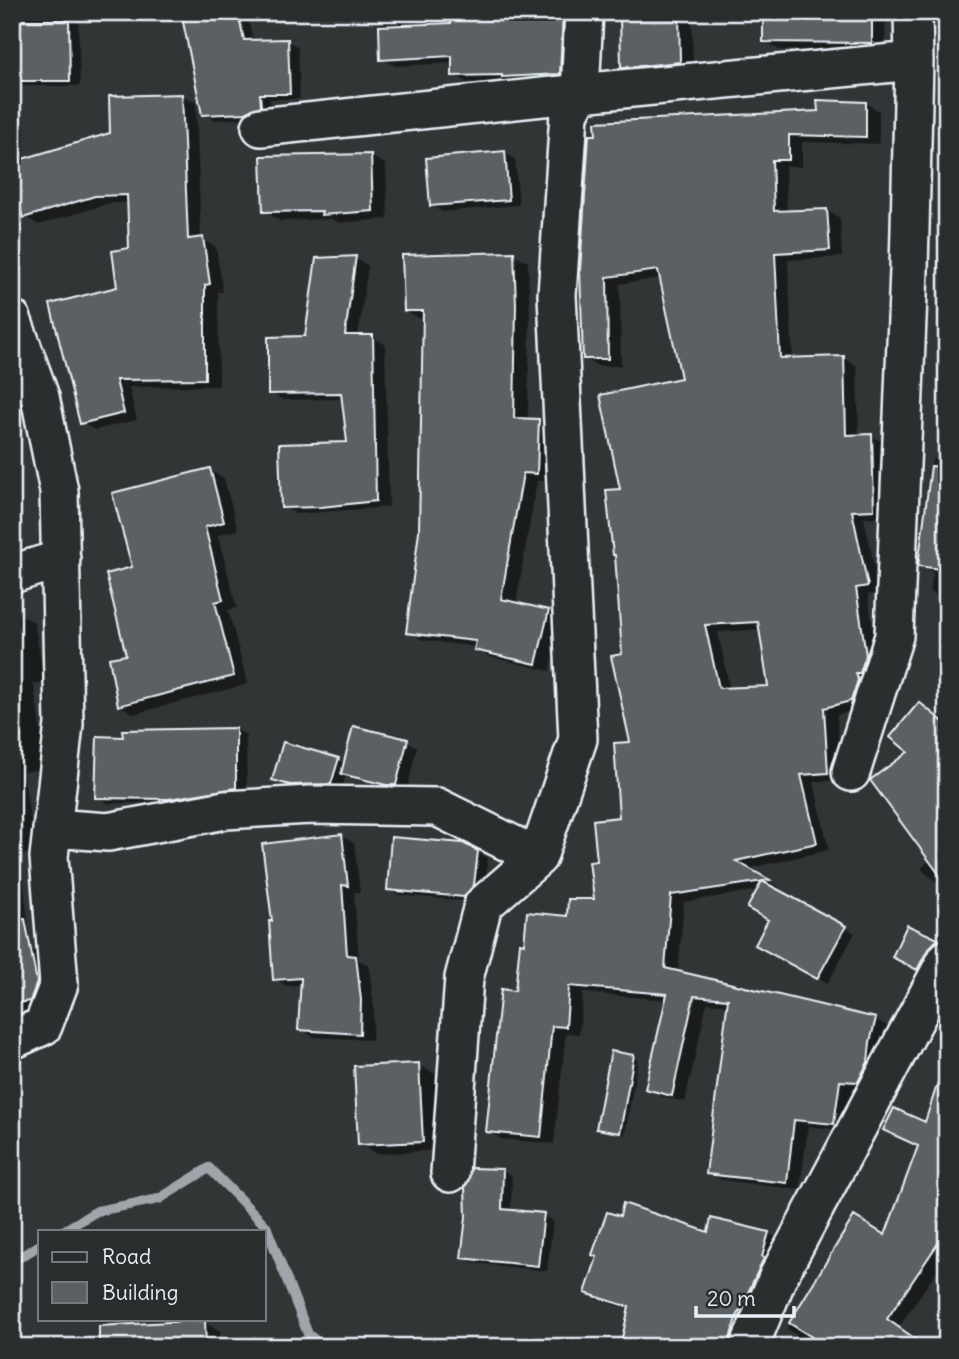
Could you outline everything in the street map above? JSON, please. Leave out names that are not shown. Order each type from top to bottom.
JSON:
[{"type":"street","points":[[450,1173],[464,978],[483,905],[538,857],[578,739],[557,295],[569,114],[580,93],[584,12]]},
{"type":"street","points":[[850,772],[894,636],[909,270],[913,12]]},
{"type":"street","points":[[261,127],[914,61]]},
{"type":"street","points":[[12,319],[43,410],[59,491],[64,724],[49,857],[59,984],[43,1026],[12,1040]]},
{"type":"street","points":[[12,574],[61,559]]},
{"type":"street","points":[[52,828],[108,832],[225,810],[310,805],[437,807],[538,857]]},
{"type":"street","points":[[749,1347],[778,1277],[947,959]]},
{"type":"building","points":[[181,12],[238,12],[244,40],[288,39],[290,94],[260,94],[261,106],[246,113],[202,115]]},
{"type":"building","points":[[499,12],[563,12],[560,74],[452,76],[452,56],[380,60],[379,26],[451,23],[451,19],[500,17]]},
{"type":"building","points":[[620,12],[679,12],[680,62],[621,68]]},
{"type":"building","points":[[763,12],[872,12],[872,43],[763,42]]},
{"type":"building","points":[[12,20],[69,20],[70,81],[12,81]]},
{"type":"building","points":[[182,94],[188,239],[203,237],[210,284],[205,285],[205,379],[116,380],[124,413],[80,424],[50,304],[117,287],[112,251],[129,248],[127,195],[95,196],[23,218],[12,181],[12,162],[110,133],[109,96]]},
{"type":"building","points":[[817,100],[866,102],[866,137],[789,135],[789,160],[772,160],[774,211],[827,209],[830,250],[775,253],[780,358],[844,356],[846,435],[872,434],[874,510],[852,511],[868,586],[856,588],[866,655],[860,673],[856,673],[858,680],[851,701],[824,708],[828,773],[801,775],[817,843],[736,861],[770,880],[671,895],[665,968],[876,1018],[868,1062],[858,1082],[840,1081],[834,1124],[794,1120],[787,1183],[706,1174],[728,999],[694,996],[672,1096],[645,1089],[667,994],[569,986],[566,1027],[552,1026],[541,1137],[486,1132],[501,989],[515,991],[520,943],[524,944],[527,912],[567,916],[568,899],[594,899],[589,862],[597,861],[593,820],[619,817],[614,743],[630,742],[611,656],[622,654],[615,555],[606,490],[620,489],[600,395],[681,378],[658,270],[607,277],[608,359],[583,359],[580,270],[589,135],[596,135],[595,122],[818,111]],"holes":[[[758,622],[768,686],[719,688],[705,625]]]},
{"type":"building","points":[[505,151],[509,200],[430,206],[426,158]]},
{"type":"building","points":[[371,154],[373,211],[321,215],[322,211],[263,212],[261,156]]},
{"type":"building","points":[[514,252],[514,418],[539,419],[537,474],[523,473],[501,599],[549,610],[536,664],[474,650],[476,641],[406,633],[419,531],[423,311],[404,311],[402,255]]},
{"type":"building","points":[[356,256],[345,335],[373,335],[376,501],[281,508],[279,444],[347,442],[341,393],[268,394],[268,337],[305,336],[316,258]]},
{"type":"building","points":[[931,466],[947,467],[947,570],[918,566]]},
{"type":"building","points":[[210,468],[224,522],[205,527],[223,600],[215,602],[234,676],[118,706],[109,658],[126,655],[106,574],[132,567],[112,493]]},
{"type":"building","points":[[919,702],[947,725],[947,885],[870,780],[908,752],[890,737]]},
{"type":"building","points":[[353,726],[408,739],[396,785],[341,774]]},
{"type":"building","points":[[236,728],[236,788],[169,799],[95,798],[97,736],[123,737],[122,730]]},
{"type":"building","points":[[283,742],[339,758],[331,784],[290,785],[272,780]]},
{"type":"building","points":[[342,834],[348,886],[342,885],[347,955],[356,956],[361,1000],[360,1034],[298,1030],[301,978],[273,980],[269,921],[272,921],[262,844]]},
{"type":"building","points":[[391,837],[463,843],[478,851],[474,885],[464,897],[387,890]]},
{"type":"building","points":[[762,881],[846,926],[817,979],[755,945],[768,920],[747,908]]},
{"type":"building","points":[[25,919],[37,982],[30,1001],[12,1004],[12,920]]},
{"type":"building","points":[[907,925],[938,939],[928,949],[917,970],[892,957]]},
{"type":"building","points":[[611,1051],[634,1055],[620,1133],[596,1129]]},
{"type":"building","points":[[419,1063],[423,1142],[358,1145],[354,1066]]},
{"type":"building","points":[[941,1073],[947,1073],[947,1230],[887,1319],[927,1347],[828,1347],[789,1323],[854,1216],[885,1235],[918,1146],[883,1130],[894,1108],[925,1122]]},
{"type":"building","points":[[471,1168],[503,1169],[502,1209],[544,1213],[538,1266],[461,1258],[466,1217],[465,1187]]},
{"type":"building","points":[[623,1203],[708,1232],[711,1218],[769,1232],[762,1257],[764,1258],[735,1321],[728,1347],[620,1347],[629,1307],[585,1293],[597,1257],[592,1255],[607,1212],[620,1216]]},
{"type":"building","points":[[205,1320],[206,1347],[99,1347],[99,1326]]},
{"type":"waterway","points":[[65,1230],[97,1211],[159,1199],[209,1168],[266,1226],[308,1334],[323,1347]]},
{"type":"waterway","points":[[12,1262],[38,1246]]}]
